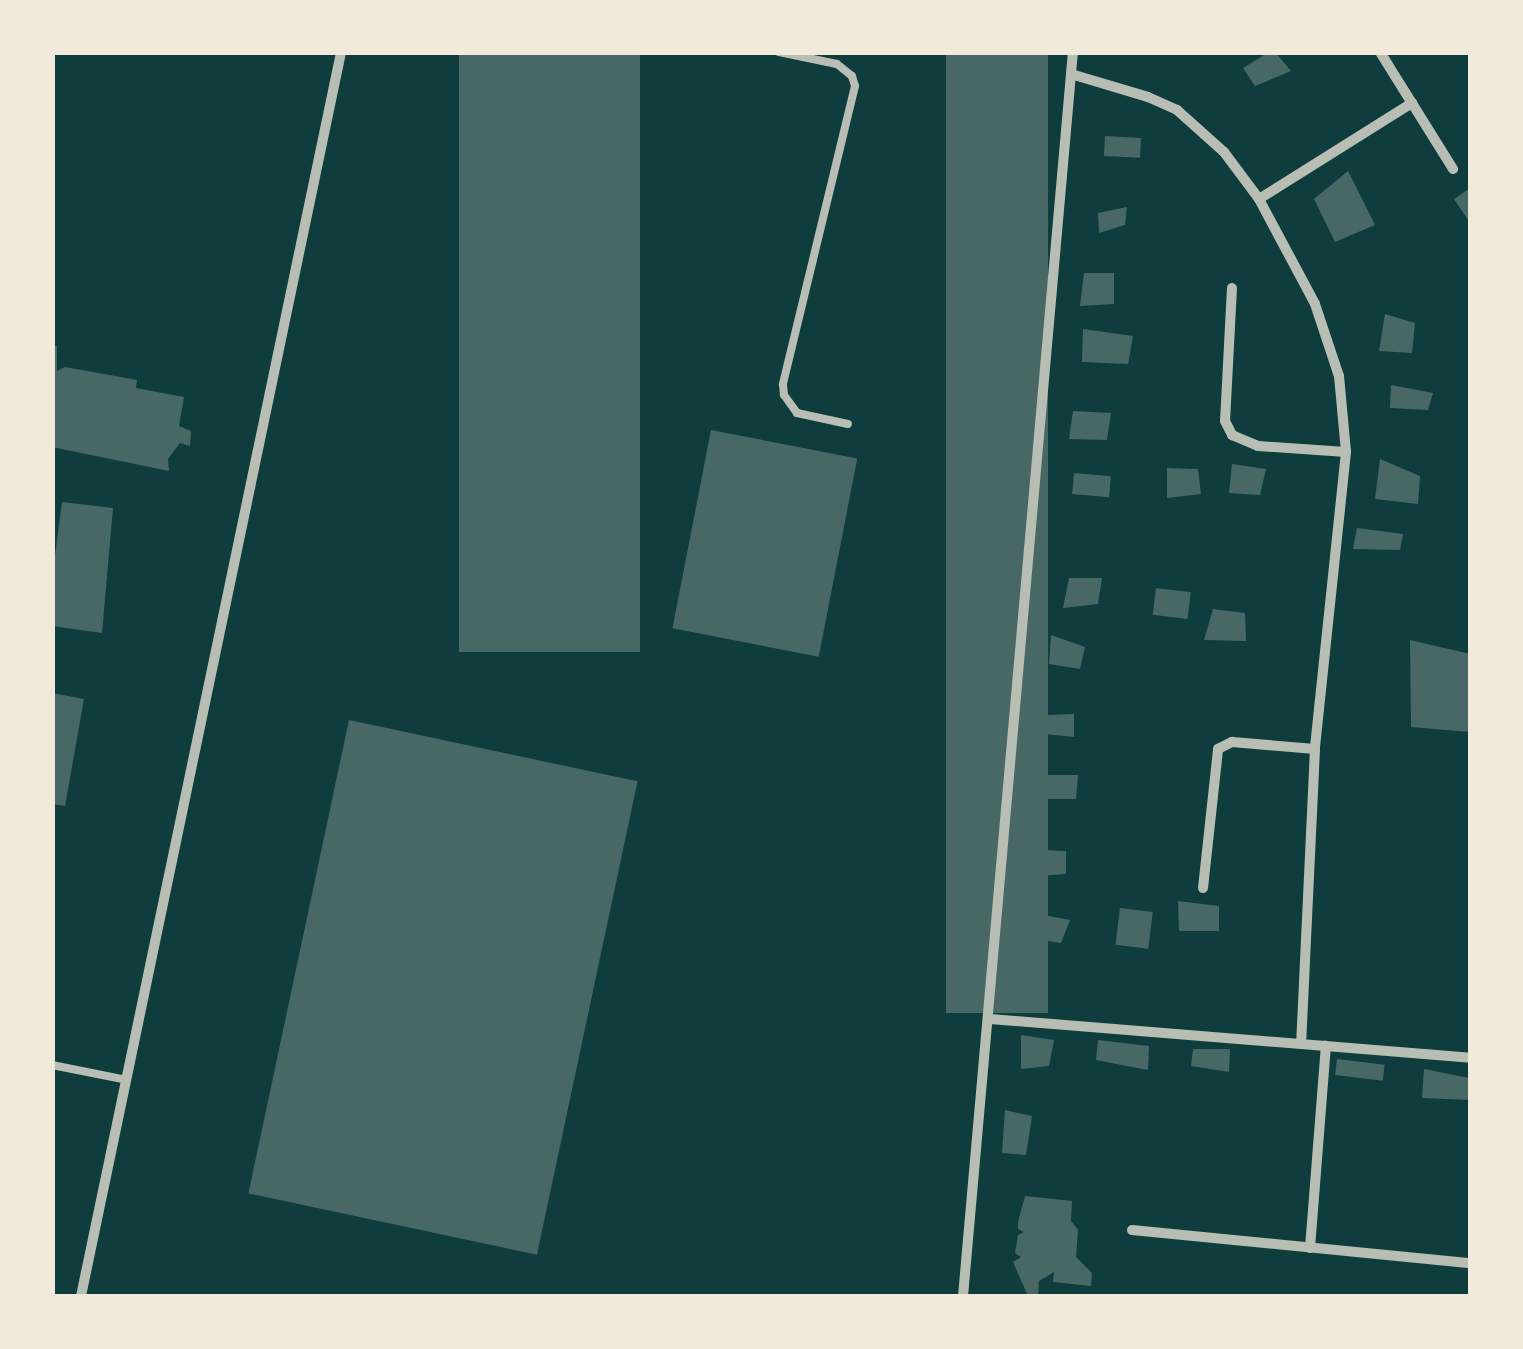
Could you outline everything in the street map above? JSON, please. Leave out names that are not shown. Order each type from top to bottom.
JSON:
[{"type":"street","points":[[81,1296],[341,52]]},
{"type":"street","points":[[963,1296],[1073,52]]},
{"type":"street","points":[[1380,52],[1453,169]]},
{"type":"street","points":[[1072,74],[1177,110],[1224,152],[1259,199],[1329,339],[1340,376],[1346,452],[1315,749],[1301,1044]]},
{"type":"street","points":[[1259,199],[1412,103]]},
{"type":"street","points":[[1232,288],[1225,421],[1232,434],[1258,446],[1346,452]]},
{"type":"street","points":[[1204,888],[1218,749],[1232,742],[1315,749]]},
{"type":"street","points":[[990,1019],[1470,1058]]},
{"type":"street","points":[[1310,1248],[1326,1046]]},
{"type":"street","points":[[1132,1230],[1470,1263]]},
{"type":"lane","points":[[779,52],[837,64],[852,76],[855,86],[783,384],[784,395],[797,413],[848,424]]},
{"type":"lane","points":[[52,1065],[127,1080]]},
{"type":"building","points":[[459,52],[640,52],[640,652],[459,652]]},
{"type":"building","points":[[946,52],[1048,52],[1048,1013],[946,1013]]},
{"type":"building","points":[[1275,52],[1291,71],[1255,86],[1243,68]]},
{"type":"building","points":[[1105,136],[1141,138],[1140,158],[1104,156]]},
{"type":"building","points":[[1348,171],[1375,225],[1335,242],[1314,199]]},
{"type":"building","points":[[1470,188],[1470,223],[1454,199]]},
{"type":"building","points":[[1127,207],[1125,225],[1099,233],[1098,213]]},
{"type":"building","points":[[1084,273],[1114,273],[1114,304],[1080,306]]},
{"type":"building","points":[[1385,314],[1415,323],[1412,353],[1379,351]]},
{"type":"building","points":[[1083,329],[1133,336],[1128,364],[1082,362]]},
{"type":"building","points":[[52,346],[57,346],[57,371],[65,367],[137,380],[136,388],[184,397],[179,426],[191,431],[190,446],[180,443],[168,459],[169,471],[52,447]]},
{"type":"building","points":[[1391,385],[1433,393],[1428,410],[1390,408]]},
{"type":"building","points":[[1073,411],[1111,413],[1107,440],[1069,439]]},
{"type":"building","points":[[711,430],[857,458],[819,657],[672,628]]},
{"type":"building","points":[[1380,459],[1420,476],[1418,504],[1375,499]]},
{"type":"building","points":[[1232,464],[1266,469],[1260,495],[1229,493]]},
{"type":"building","points":[[1167,468],[1198,469],[1201,494],[1167,498]]},
{"type":"building","points":[[1074,473],[1111,476],[1109,497],[1072,494]]},
{"type":"building","points":[[62,502],[113,508],[102,633],[52,626],[52,578]]},
{"type":"building","points":[[1357,528],[1403,534],[1400,550],[1353,549]]},
{"type":"building","points":[[1069,578],[1102,578],[1098,604],[1063,608]]},
{"type":"building","points":[[1156,588],[1191,592],[1187,619],[1153,615]]},
{"type":"building","points":[[1213,609],[1245,613],[1246,641],[1204,640]]},
{"type":"building","points":[[1051,635],[1085,647],[1080,669],[1049,664]]},
{"type":"building","points":[[1410,640],[1470,654],[1470,732],[1411,727]]},
{"type":"building","points":[[52,693],[84,699],[65,806],[52,804]]},
{"type":"building","points":[[1074,714],[1074,737],[1045,734],[1047,715]]},
{"type":"building","points":[[349,720],[638,781],[537,1255],[248,1193]]},
{"type":"building","points":[[1046,775],[1078,775],[1076,799],[1043,799]]},
{"type":"building","points":[[1041,850],[1066,851],[1066,874],[1039,876]]},
{"type":"building","points":[[1178,901],[1219,906],[1219,931],[1179,931]]},
{"type":"building","points":[[1120,908],[1153,912],[1148,949],[1115,945]]},
{"type":"building","points":[[1033,913],[1070,920],[1061,943],[1031,938]]},
{"type":"building","points":[[1021,1035],[1054,1040],[1049,1066],[1021,1069]]},
{"type":"building","points":[[1098,1040],[1149,1046],[1148,1070],[1096,1060]]},
{"type":"building","points":[[1193,1049],[1230,1049],[1229,1072],[1191,1066]]},
{"type":"building","points":[[1337,1059],[1385,1065],[1383,1081],[1335,1075]]},
{"type":"building","points":[[1424,1069],[1469,1078],[1470,1100],[1422,1098]]},
{"type":"building","points":[[1005,1110],[1032,1116],[1026,1155],[1002,1153]]},
{"type":"building","points":[[1025,1196],[1072,1201],[1071,1221],[1078,1230],[1076,1257],[1092,1273],[1091,1286],[1053,1282],[1054,1272],[1039,1281],[1038,1296],[1028,1296],[1013,1262],[1021,1257],[1015,1253],[1018,1235],[1024,1232],[1018,1229],[1018,1222]]}]
